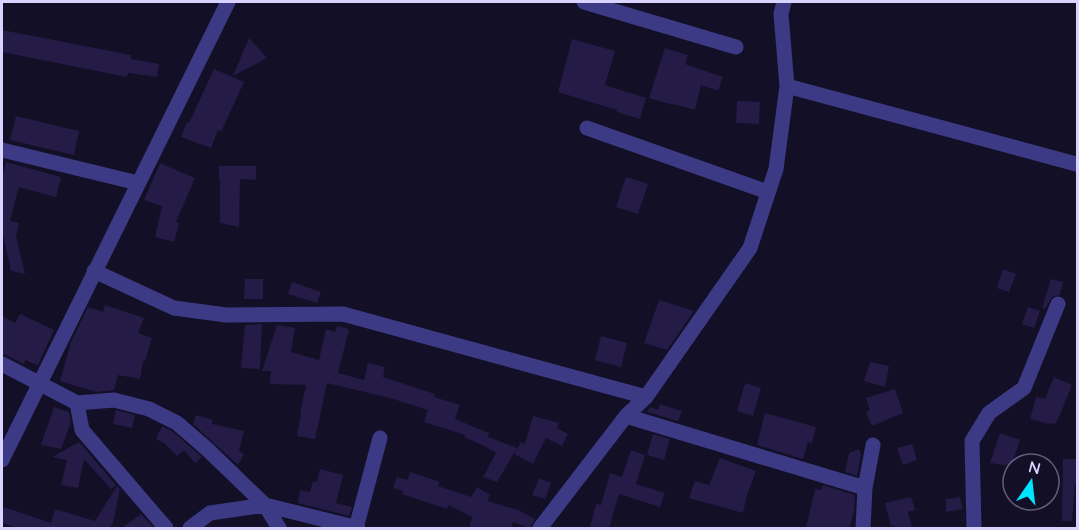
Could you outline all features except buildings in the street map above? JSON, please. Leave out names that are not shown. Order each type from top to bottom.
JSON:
[{"type":"street","points":[[2,460],[228,2]]},
{"type":"street","points":[[584,2],[736,47]]},
{"type":"street","points":[[540,528],[626,416],[646,397],[750,248],[776,169],[787,86],[781,14],[784,2]]},
{"type":"street","points":[[787,86],[1076,164]]},
{"type":"street","points":[[586,128],[768,192]]},
{"type":"street","points":[[2,150],[138,183]]},
{"type":"street","points":[[94,271],[174,309],[226,315],[343,314],[646,397]]},
{"type":"street","points":[[974,528],[972,441],[989,413],[1024,388],[1058,304]]},
{"type":"street","points":[[2,364],[77,403],[114,400],[149,409],[177,423],[265,505],[279,528]]},
{"type":"street","points":[[77,403],[82,430],[166,528]]},
{"type":"street","points":[[626,416],[865,488]]},
{"type":"street","points":[[190,528],[210,513],[265,505],[357,528],[380,438]]},
{"type":"street","points":[[863,528],[865,488],[873,446]]}]
